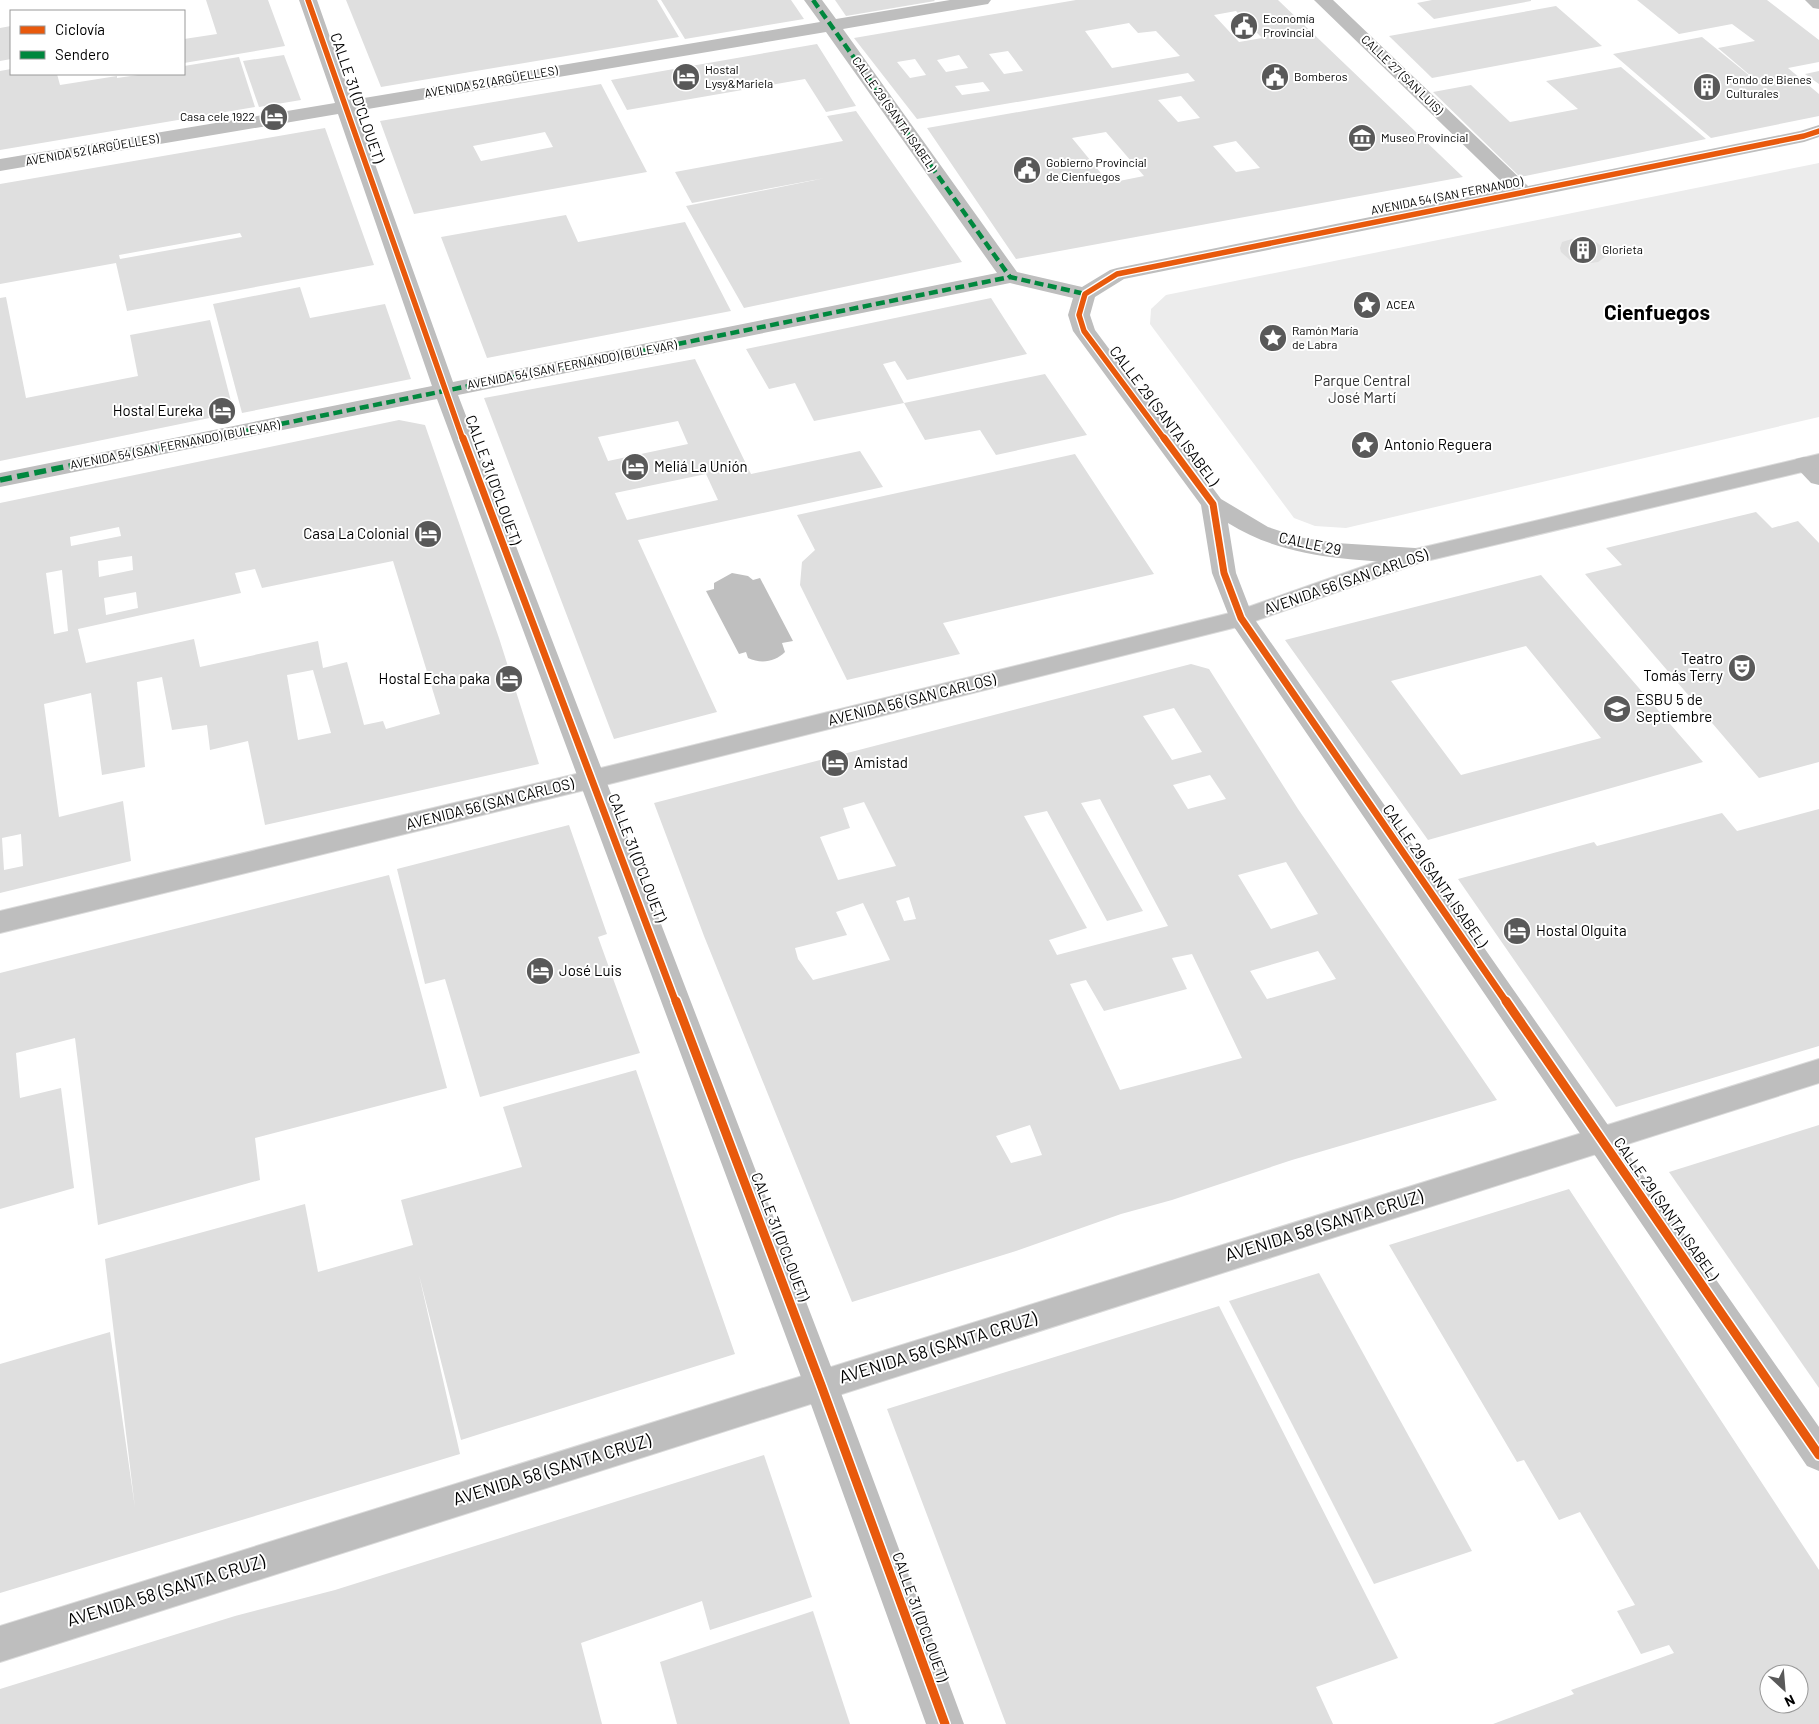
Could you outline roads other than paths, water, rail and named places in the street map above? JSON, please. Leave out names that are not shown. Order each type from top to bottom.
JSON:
[{"type":"street","name":"CALLE 31 (D'CLOUET)","points":[[308,0],[445,391],[821,1385],[945,1724]]},
{"type":"street","name":"CALLE 29 (SANTA ISABEL)","points":[[813,0],[1010,277]]},
{"type":"street","name":"AVENIDA 52 (ARGÜELLES)","points":[[0,165],[982,0]]},
{"type":"street","name":"CALLE 27 (SAN LUIS)","points":[[1323,0],[1524,192]]},
{"type":"street","points":[[1814,0],[1819,4]]},
{"type":"street","name":"AVENIDA 54 (SAN FERNANDO)","points":[[1085,294],[1117,274],[1814,134]]},
{"type":"street","name":"AVENIDA 54 (SAN FERNANDO) (BULEVAR)","points":[[0,480],[1010,277],[1085,294]]},
{"type":"street","name":"CALLE 29 (SANTA ISABEL)","points":[[1085,294],[1079,315],[1084,331],[1213,504],[1224,572],[1241,618],[1819,1455]]},
{"type":"street","name":"AVENIDA 56 (SAN CARLOS)","points":[[0,922],[593,780],[1241,618],[1415,556],[1814,468]]},
{"type":"street","name":"CALLE 29","points":[[1213,504],[1260,532],[1302,545],[1341,551],[1415,556]]},
{"type":"street","name":"AVENIDA 58 (SANTA CRUZ)","points":[[0,1644],[1819,1071]]},
{"type":"place","name":"Economía Provincial","points":[[1244,26]]},
{"type":"place","name":"Hostal Lysy&Mariela","points":[[686,77]]},
{"type":"place","name":"Bomberos","points":[[1275,77]]},
{"type":"place","name":"Fondo de Bienes Culturales","points":[[1707,87]]},
{"type":"place","name":"Casa cele 1922","points":[[274,117]]},
{"type":"place","name":"Museo Provincial","points":[[1362,138]]},
{"type":"place","name":"Gobierno Provincial de Cienfuegos","points":[[1027,170]]},
{"type":"place","name":"Glorieta","points":[[1583,250]]},
{"type":"place","name":"ACEA","points":[[1367,305]]},
{"type":"place","name":"Ramón María de Labra","points":[[1273,338]]},
{"type":"place","name":"Hostal Eureka","points":[[222,411]]},
{"type":"place","name":"Antonio Reguera","points":[[1365,445]]},
{"type":"place","name":"Meliá La Unión","points":[[635,467]]},
{"type":"place","name":"Casa La Colonial","points":[[428,534]]},
{"type":"place","name":"Teatro Tomás Terry","points":[[1742,668]]},
{"type":"place","name":"Hostal Echa paka","points":[[509,679]]},
{"type":"place","name":"ESBU 5 de Septiembre","points":[[1617,709]]},
{"type":"place","name":"Amistad","points":[[835,763]]},
{"type":"place","name":"Hostal Olguita","points":[[1517,931]]},
{"type":"place","name":"José Luis","points":[[540,971]]},
{"type":"district","name":"Cienfuegos","points":[[1657,313]]},
{"type":"park label","name":"Parque Central José Martí","points":[[1362,390]]}]
